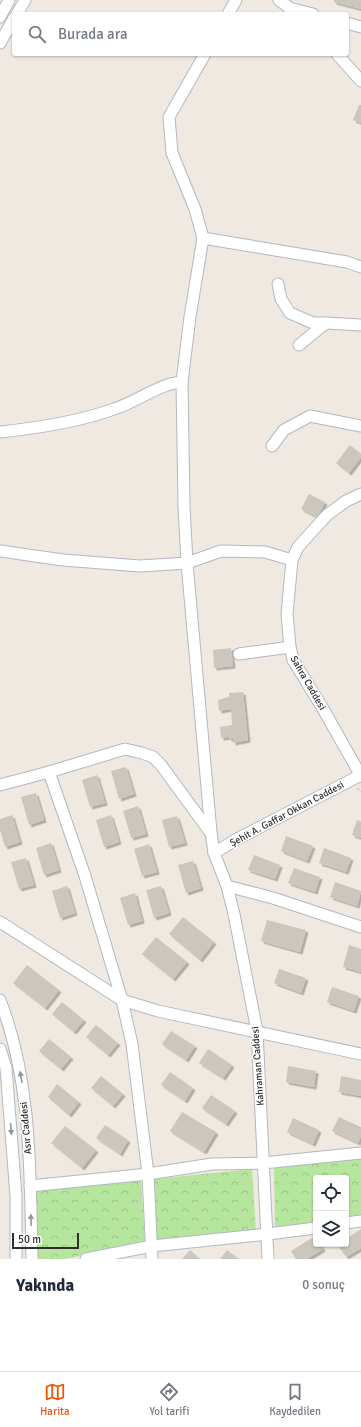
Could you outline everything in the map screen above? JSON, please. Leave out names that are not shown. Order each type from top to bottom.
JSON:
[{"type":"street","points":[[0,16],[9,0]]},
{"type":"street","points":[[18,12],[24,0]]},
{"type":"street","points":[[229,12],[236,0]]},
{"type":"street","points":[[279,0],[293,11]]},
{"type":"street","points":[[0,43],[12,22]]},
{"type":"street","points":[[349,24],[361,27]]},
{"type":"street","points":[[204,56],[168,117],[172,153],[195,209],[204,238],[347,262],[361,267]]},
{"type":"street","points":[[339,56],[361,81]]},
{"type":"street","name":"Kahraman Caddesi","points":[[204,238],[190,317],[182,382],[184,506],[187,563],[214,853],[227,886],[234,914],[257,1031],[268,1234],[268,1259]]},
{"type":"street","points":[[278,284],[281,299],[290,313],[313,323],[326,322],[361,325]]},
{"type":"street","points":[[299,344],[326,322]]},
{"type":"street","points":[[0,432],[33,428],[98,415],[128,405],[173,383],[182,382]]},
{"type":"street","points":[[272,446],[284,430],[310,416],[361,426]]},
{"type":"street","name":"Sahra Caddesi","points":[[361,494],[346,501],[327,515],[298,547],[292,560],[286,614],[293,660],[322,707],[361,776]]},
{"type":"street","points":[[0,550],[63,560],[140,566],[187,563],[220,552],[265,552],[292,560]]},
{"type":"street","points":[[239,654],[290,648]]},
{"type":"street","points":[[0,785],[125,749],[153,757],[161,765],[211,832]]},
{"type":"street","points":[[49,772],[85,876],[122,1000],[132,1044],[148,1174],[152,1259]]},
{"type":"street","name":"Şehit A. Gaffar Okkan Caddesi","points":[[214,853],[237,839],[361,776]]},
{"type":"street","points":[[227,886],[273,898],[361,927]]},
{"type":"street","points":[[0,922],[122,1000],[158,1011],[361,1054]]},
{"type":"street","name":"Asır Caddesi","points":[[0,1000],[7,1017],[21,1076],[28,1139],[32,1259]]},
{"type":"street","name":"Asır Caddesi","points":[[0,1049],[6,1068],[16,1196],[16,1259]]},
{"type":"street","points":[[30,1186],[148,1174],[212,1164],[263,1163],[361,1153]]},
{"type":"street","points":[[349,1223],[361,1221]]},
{"type":"street","points":[[86,1259],[152,1246],[313,1228]]},
{"type":"path","points":[[355,786],[361,792]]},
{"type":"green space","points":[[361,1158],[361,1216],[349,1218],[349,1175],[313,1175],[313,1224],[275,1227],[274,1168]]},
{"type":"green space","points":[[252,1169],[256,1231],[155,1241],[154,1179]]},
{"type":"green space","points":[[141,1180],[145,1244],[64,1259],[38,1259],[36,1191]]},
{"type":"building","points":[[334,0],[361,0],[361,9],[334,2]]},
{"type":"building","points":[[359,105],[361,105],[361,123],[353,120]]},
{"type":"building","points":[[350,445],[361,454],[361,457],[349,473],[336,463]]},
{"type":"building","points":[[309,494],[325,502],[317,517],[301,509]]},
{"type":"building","points":[[231,648],[233,666],[214,668],[213,650]]},
{"type":"building","points":[[243,692],[248,740],[233,743],[233,738],[221,738],[220,727],[232,725],[231,709],[219,711],[218,700],[229,697],[229,693]]},
{"type":"building","points":[[126,767],[134,794],[119,799],[111,771]]},
{"type":"building","points":[[97,775],[105,803],[90,807],[82,780]]},
{"type":"building","points":[[36,793],[44,820],[29,825],[21,797]]},
{"type":"building","points":[[138,806],[146,834],[131,838],[123,811]]},
{"type":"building","points":[[12,815],[20,842],[5,847],[0,830],[0,819]]},
{"type":"building","points":[[111,815],[119,842],[104,847],[96,820]]},
{"type":"building","points":[[177,816],[185,843],[169,847],[162,820]]},
{"type":"building","points":[[357,820],[361,822],[361,838],[352,835]]},
{"type":"building","points":[[286,836],[313,846],[307,861],[281,851]]},
{"type":"building","points":[[51,843],[59,870],[44,875],[36,848]]},
{"type":"building","points":[[149,844],[157,872],[142,876],[134,849]]},
{"type":"building","points":[[324,848],[351,858],[346,872],[319,863]]},
{"type":"building","points":[[254,855],[280,865],[275,879],[248,870]]},
{"type":"building","points":[[26,858],[34,885],[19,889],[11,862]]},
{"type":"building","points":[[193,861],[201,888],[186,893],[178,865]]},
{"type":"building","points":[[294,868],[320,877],[315,892],[288,883]]},
{"type":"building","points":[[335,882],[361,891],[357,906],[330,897]]},
{"type":"building","points":[[67,886],[75,913],[60,918],[52,891]]},
{"type":"building","points":[[161,886],[169,913],[154,918],[146,890]]},
{"type":"building","points":[[135,893],[142,921],[128,925],[120,898]]},
{"type":"building","points":[[183,917],[214,942],[200,960],[169,934]]},
{"type":"building","points":[[267,920],[306,930],[300,952],[261,941]]},
{"type":"building","points":[[156,937],[187,962],[173,979],[142,954]]},
{"type":"building","points":[[349,945],[361,949],[361,972],[343,967]]},
{"type":"building","points":[[27,965],[59,990],[45,1008],[13,983]]},
{"type":"building","points":[[279,969],[306,978],[301,993],[274,983]]},
{"type":"building","points":[[332,987],[359,996],[354,1011],[327,1002]]},
{"type":"building","points":[[62,1002],[84,1020],[74,1032],[52,1014]]},
{"type":"building","points":[[96,1025],[118,1043],[108,1055],[86,1037]]},
{"type":"building","points":[[171,1031],[195,1046],[186,1060],[162,1044]]},
{"type":"building","points":[[49,1039],[71,1057],[61,1069],[39,1051]]},
{"type":"building","points":[[208,1049],[232,1065],[223,1078],[199,1063]]},
{"type":"building","points":[[288,1066],[316,1071],[314,1087],[286,1082]]},
{"type":"building","points":[[170,1072],[193,1088],[185,1101],[161,1085]]},
{"type":"building","points":[[101,1076],[123,1094],[113,1106],[91,1088]]},
{"type":"building","points":[[341,1076],[361,1080],[361,1096],[339,1092]]},
{"type":"building","points":[[57,1084],[79,1102],[69,1115],[48,1097]]},
{"type":"building","points":[[211,1095],[235,1111],[226,1124],[202,1108]]},
{"type":"building","points":[[182,1112],[216,1132],[204,1152],[170,1131]]},
{"type":"building","points":[[339,1117],[361,1127],[361,1136],[358,1143],[332,1131]]},
{"type":"building","points":[[293,1118],[319,1130],[313,1144],[287,1132]]},
{"type":"building","points":[[105,1125],[128,1140],[120,1154],[96,1138]]},
{"type":"building","points":[[65,1126],[96,1150],[82,1168],[51,1143]]},
{"type":"building","points":[[361,1229],[361,1248],[346,1257],[339,1247],[349,1247],[349,1237]]},
{"type":"building","points":[[313,1237],[313,1247],[322,1247],[323,1249],[307,1259],[296,1259],[291,1251]]},
{"type":"building","points":[[190,1250],[200,1259],[182,1259]]},
{"type":"building","points":[[227,1250],[239,1259],[220,1259]]}]
